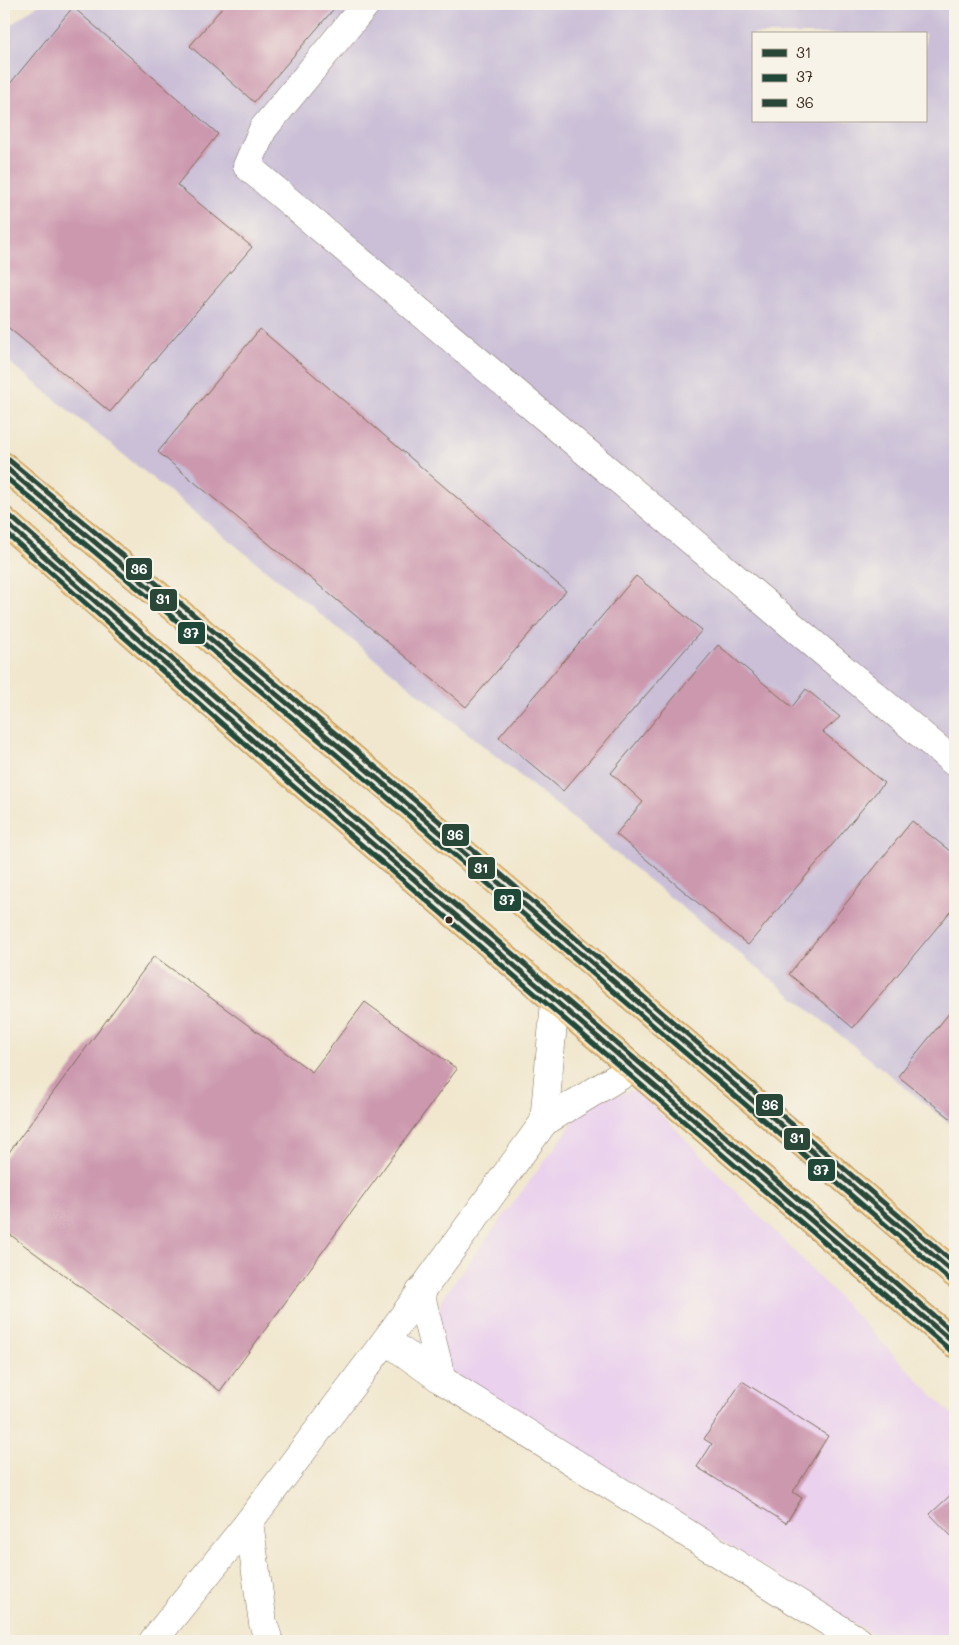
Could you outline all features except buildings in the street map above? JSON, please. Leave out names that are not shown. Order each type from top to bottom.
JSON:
[{"type":"main road","points":[[4,466],[386,786],[955,1274]]},
{"type":"main road","points":[[4,521],[276,761],[955,1344]]},
{"type":"street","points":[[366,4],[263,129],[247,166],[955,763]]},
{"type":"street","points":[[544,1122],[555,1001]]},
{"type":"street","points":[[153,1641],[249,1522],[386,1340],[544,1122],[633,1068]]},
{"type":"street","points":[[420,1292],[442,1380]]},
{"type":"street","points":[[386,1340],[442,1380],[860,1641]]},
{"type":"street","points":[[249,1522],[264,1623],[269,1641]]},
{"type":"shaded area","points":[[39,4],[955,4],[955,1128],[4,358],[4,30]]},
{"type":"shaded area","points":[[637,1089],[955,1418],[955,1641],[883,1641],[450,1372],[436,1340],[441,1300],[588,1103]]},
{"type":"transit line","name":"36","points":[[9,460],[391,780],[955,1264]]},
{"type":"transit line","name":"31","points":[[4,466],[386,786],[955,1274]]},
{"type":"transit line","name":"37","points":[[4,476],[381,792],[950,1280]]},
{"type":"transit line","name":"36","points":[[9,515],[281,755],[955,1334]]},
{"type":"transit line","name":"31","points":[[4,521],[276,761],[955,1344]]},
{"type":"transit line","name":"37","points":[[4,531],[271,767],[950,1350]]}]
